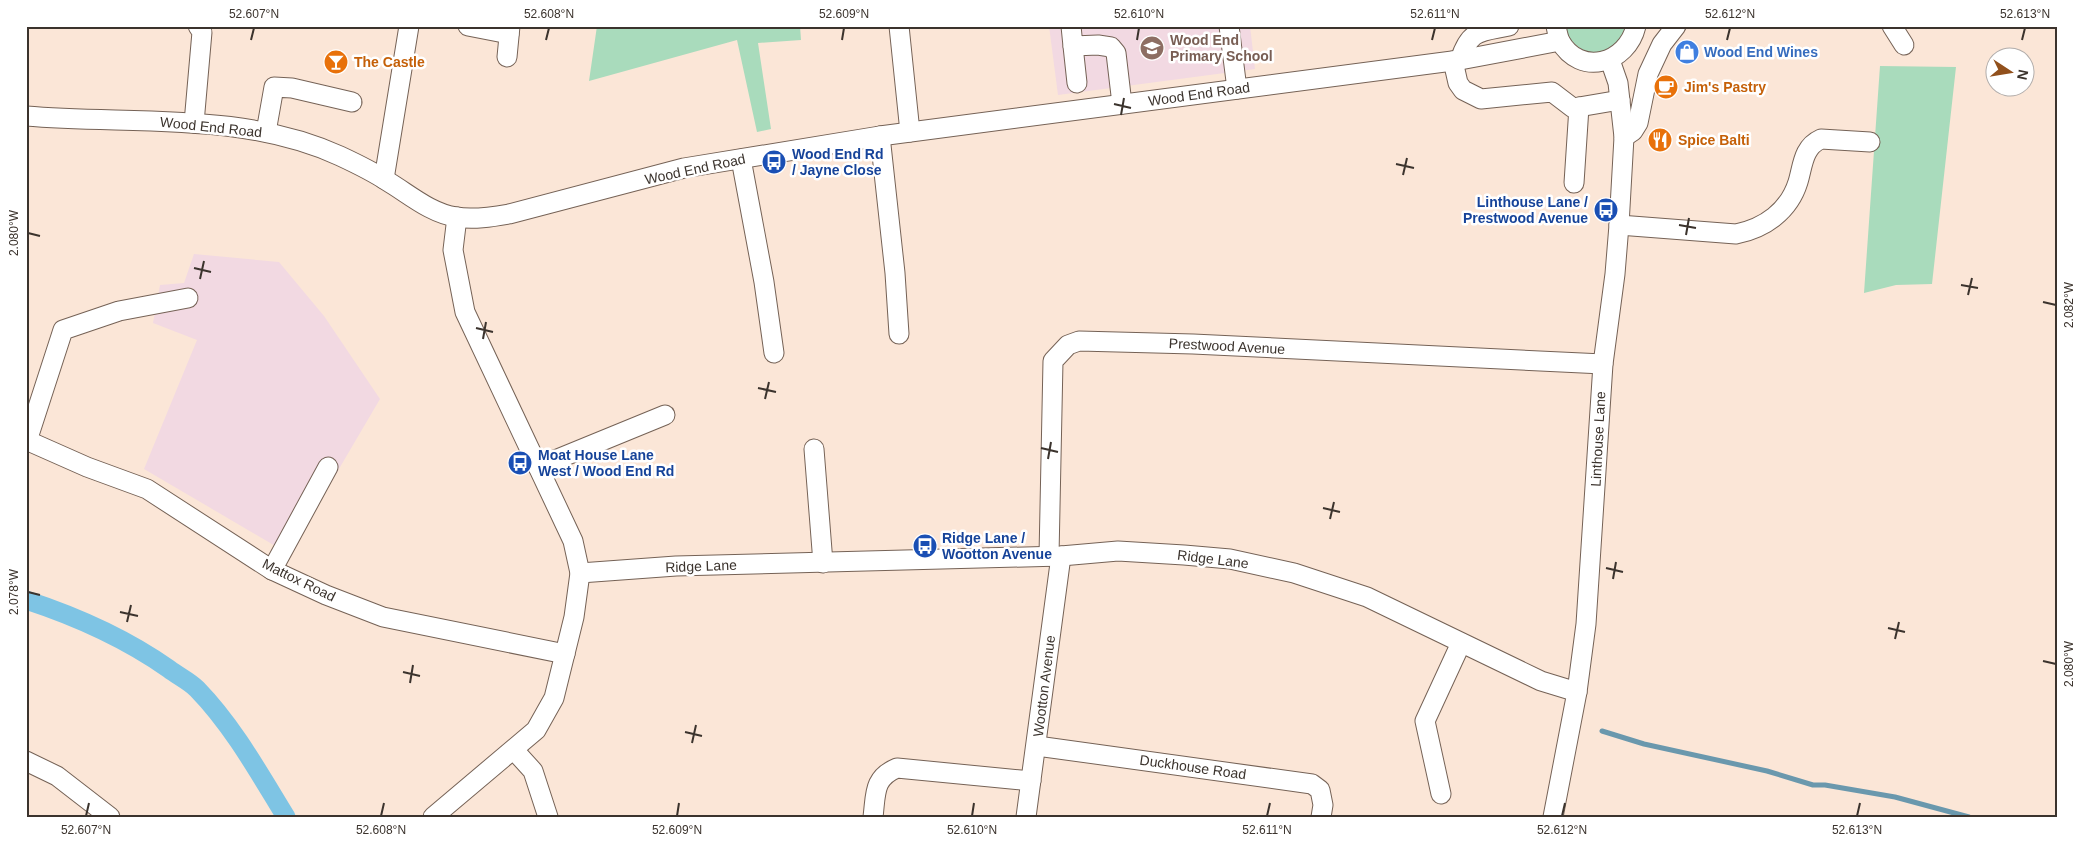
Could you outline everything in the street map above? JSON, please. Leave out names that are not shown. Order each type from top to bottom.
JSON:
[{"type":"street","points":[[194,123],[202,32],[198,26]]},
{"type":"street","points":[[384,179],[409,26]]},
{"type":"street","points":[[468,26],[509,30],[507,57]]},
{"type":"street","points":[[899,26],[910,132]]},
{"type":"street","points":[[1071,26],[1077,83]]},
{"type":"street","points":[[1229,26],[1237,89]]},
{"type":"street","points":[[1509,26],[1483,31],[1472,36],[1465,44],[1456,61],[1458,83],[1463,90],[1481,99],[1552,92],[1573,108],[1620,100]]},
{"type":"street","points":[[1558,33],[1574,55],[1585,61],[1596,62],[1610,60],[1627,46],[1634,35],[1636,26]]},
{"type":"street","points":[[1624,137],[1633,131],[1638,123],[1648,74],[1662,44],[1676,26]]},
{"type":"street","points":[[1892,26],[1904,45]]},
{"type":"street","name":"Wood End Road","points":[[26,116],[194,123],[266,132],[339,156],[384,179],[428,208],[457,217],[489,218],[684,168],[880,136],[1456,61],[1558,33]]},
{"type":"street","points":[[1073,46],[1098,45],[1111,47],[1116,53],[1122,104]]},
{"type":"street","name":"Linthouse Lane","points":[[1552,817],[1577,692],[1586,624],[1592,557],[1603,364],[1615,274],[1619,225],[1624,137],[1618,83],[1610,60]]},
{"type":"street","points":[[266,132],[274,87],[292,88],[352,102]]},
{"type":"street","points":[[1574,183],[1578,107]]},
{"type":"street","points":[[880,136],[895,273],[899,334]]},
{"type":"street","points":[[1619,225],[1736,234],[1747,232],[1776,218],[1798,184],[1807,150],[1814,142],[1820,139],[1870,142]]},
{"type":"street","points":[[741,159],[764,282],[774,353]]},
{"type":"street","points":[[433,817],[536,730],[554,698],[574,617],[580,573],[573,541],[465,312],[453,250],[457,217]]},
{"type":"street","name":"Mattox Road","points":[[188,298],[119,311],[63,330],[27,441],[87,467],[146,489],[272,570],[326,595],[384,617],[565,654]]},
{"type":"street","name":"Prestwood Avenue","points":[[1055,556],[1053,361],[1068,345],[1079,341],[1193,344],[1603,364]]},
{"type":"street","points":[[538,467],[665,415]]},
{"type":"street","points":[[814,449],[824,564]]},
{"type":"street","points":[[272,570],[328,467]]},
{"type":"street","name":"Ridge Lane","points":[[580,573],[676,566],[824,564],[1055,556],[1118,551],[1230,559],[1294,573],[1366,597],[1541,681],[1577,692]]},
{"type":"street","name":"Wootton Avenue","points":[[1026,817],[1036,746],[1055,556]]},
{"type":"street","points":[[1441,794],[1425,721],[1461,643]]},
{"type":"street","name":"Duckhouse Road","points":[[1036,746],[1312,784],[1320,790],[1323,805],[1321,817]]},
{"type":"street","points":[[514,750],[533,771],[548,817]]},
{"type":"street","points":[[26,762],[56,776],[110,817]]},
{"type":"street","points":[[873,817],[877,784],[886,773],[897,768],[1031,781]]},
{"type":"shaded area","name":"Wood End Primary School","points":[[1049,26],[1250,26],[1255,69],[1058,95]]},
{"type":"shaded area","points":[[194,254],[279,262],[324,316],[380,399],[289,554],[144,469],[197,340],[153,323],[160,285],[184,283]]},
{"type":"green space","points":[[597,26],[800,26],[801,40],[758,43],[771,129],[757,132],[737,40],[589,81]]},
{"type":"green space","points":[[1566,26],[1627,26],[1622,38],[1615,47],[1608,51],[1592,53],[1584,50],[1572,41]]},
{"type":"green space","points":[[1880,66],[1956,67],[1932,284],[1896,285],[1864,293]]},
{"type":"waterway","points":[[26,600],[82,621],[118,638],[194,686],[234,734],[286,817]]},
{"type":"waterway","points":[[1602,731],[1644,744],[1767,771],[1813,785],[1825,785],[1895,797],[1969,817]]},
{"type":"place","name":"Wood End Primary School","points":[[1152,48]]},
{"type":"place","name":"Wood End Wines","points":[[1687,52]]},
{"type":"place","name":"The Castle","points":[[336,62]]},
{"type":"place","name":"Jim's Pastry","points":[[1666,87]]},
{"type":"place","name":"Spice Balti","points":[[1660,140]]},
{"type":"place","name":"Wood End Rd / Jayne Close","points":[[774,162]]},
{"type":"place","name":"Linthouse Lane / Prestwood Avenue","points":[[1606,210]]},
{"type":"place","name":"Moat House Lane West / Wood End Rd","points":[[520,463]]},
{"type":"place","name":"Ridge Lane / Wootton Avenue","points":[[925,546]]}]
